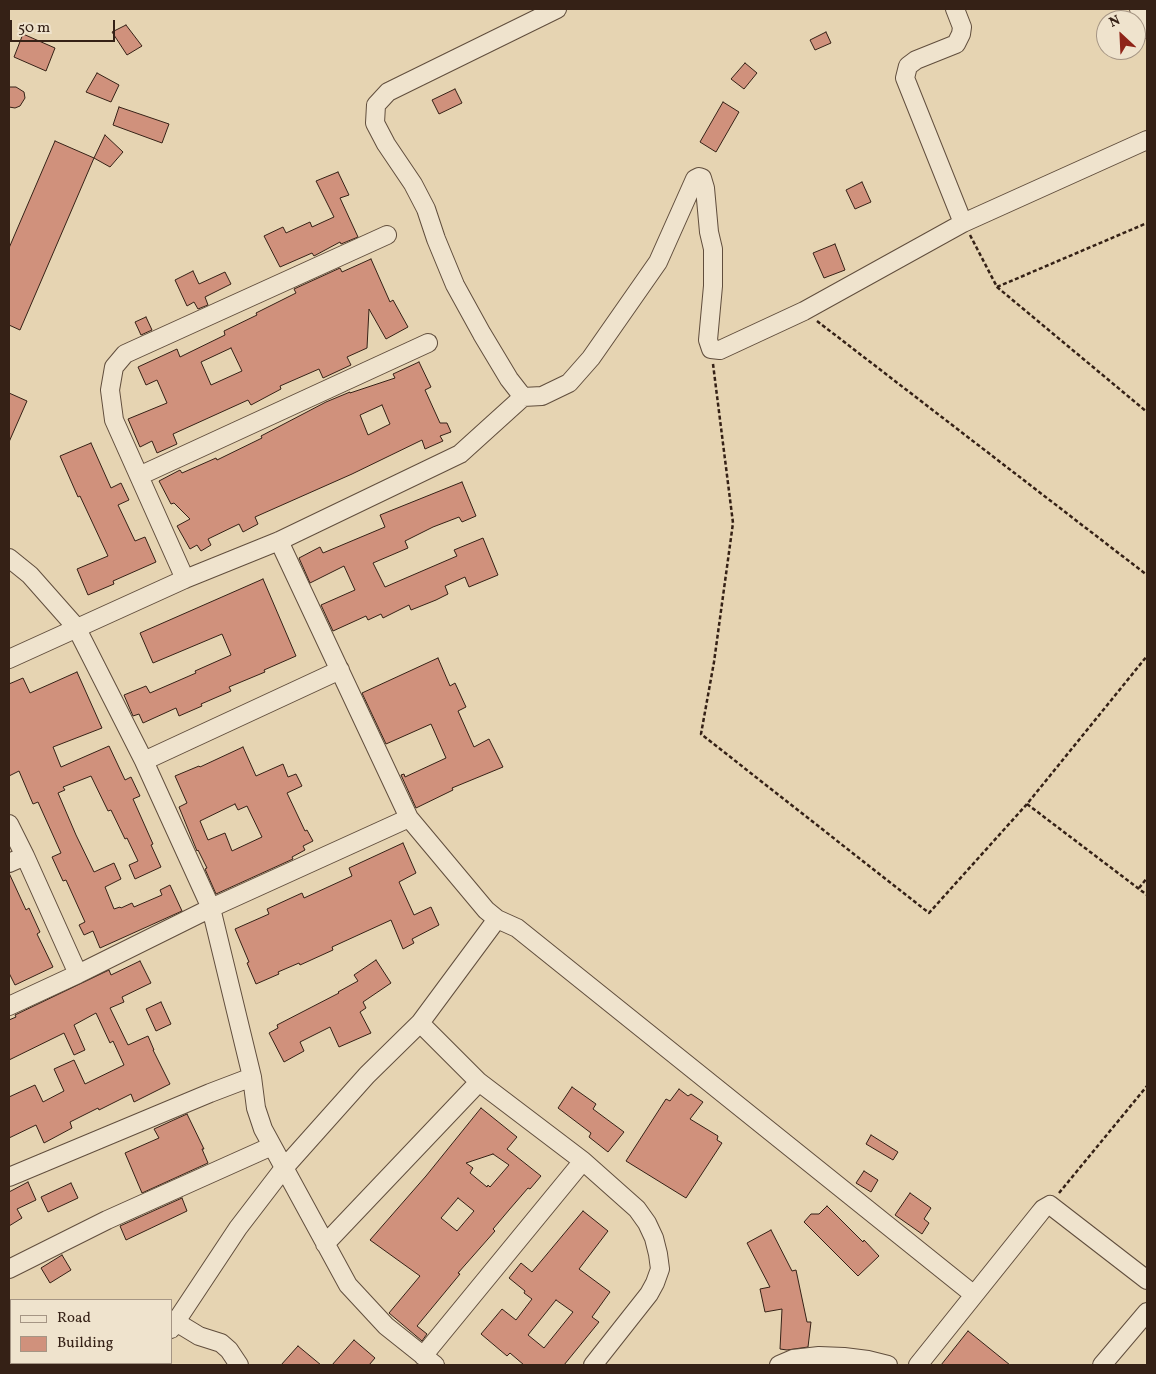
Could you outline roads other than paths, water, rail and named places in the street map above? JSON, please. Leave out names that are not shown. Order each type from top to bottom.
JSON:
[{"type":"street","points":[[523,397],[509,379],[455,285],[426,209],[413,184],[374,123],[376,105],[388,92],[557,9]]},
{"type":"street","points":[[955,9],[962,27],[962,34],[956,44],[916,60],[908,66],[905,78],[963,223]]},
{"type":"street","points":[[1139,9],[1147,29]]},
{"type":"street","points":[[9,659],[185,579],[279,541],[460,454],[523,397],[542,396],[569,383],[592,358],[658,262],[695,179],[699,177],[702,178],[705,188],[709,232],[713,249],[713,286],[708,340],[712,349],[720,350],[804,311],[963,223],[1147,140]]},
{"type":"street","points":[[185,579],[114,420],[110,390],[114,366],[125,354],[387,235]]},
{"type":"street","points":[[139,476],[428,342]]},
{"type":"street","points":[[279,541],[409,818],[486,910],[497,919],[517,928],[973,1294]]},
{"type":"street","points":[[9,558],[30,575],[76,627],[144,761],[211,908],[252,1077],[256,1108],[264,1129],[348,1284],[386,1326],[429,1361],[583,1161]]},
{"type":"street","points":[[144,761],[340,670]]},
{"type":"street","points":[[9,1006],[211,908],[409,818]]},
{"type":"street","points":[[9,824],[78,974]]},
{"type":"street","points":[[9,864],[25,856]]},
{"type":"street","points":[[239,1365],[229,1350],[221,1343],[174,1326],[238,1228],[284,1168],[367,1075],[420,1023],[497,919]]},
{"type":"street","points":[[420,1023],[479,1082],[583,1161],[637,1209],[647,1223],[654,1238],[660,1269],[655,1283],[649,1294],[593,1365]]},
{"type":"street","points":[[9,1177],[210,1092],[252,1077]]},
{"type":"street","points":[[325,1244],[479,1082]]},
{"type":"street","points":[[9,1269],[107,1220],[272,1146]]},
{"type":"street","points":[[918,1365],[1043,1209],[1050,1205],[1147,1280]]},
{"type":"street","points":[[1102,1365],[1147,1312]]},
{"type":"street","points":[[779,1365],[793,1359],[819,1356],[860,1359],[888,1365]]}]
